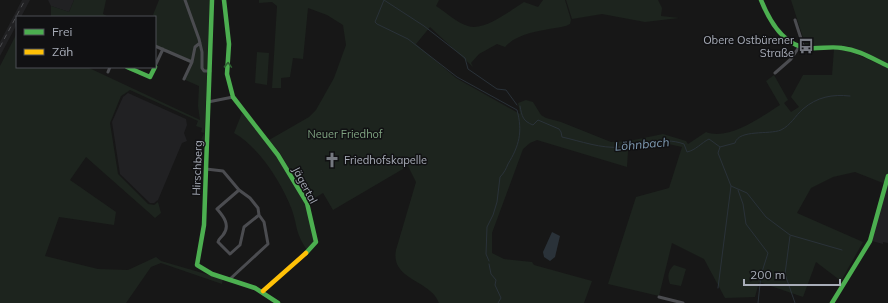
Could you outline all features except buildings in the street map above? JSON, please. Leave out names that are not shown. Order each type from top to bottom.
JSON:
[{"type":"street","points":[[185,0],[200,43],[202,68],[204,71],[210,71]]},
{"type":"street","name":"Hirschberg","points":[[212,0],[204,225],[197,266],[202,271],[230,279]]},
{"type":"street","points":[[208,102],[227,100],[233,97],[227,74],[229,44],[224,0]]},
{"type":"street","points":[[761,0],[765,11],[776,26],[792,43],[802,47],[848,48],[888,66]]},
{"type":"street","points":[[795,20],[802,47]]},
{"type":"street","points":[[184,79],[192,62],[195,47],[200,43]]},
{"type":"street","points":[[156,46],[192,62]]},
{"type":"street","points":[[775,73],[802,47]]},
{"type":"street","points":[[156,65],[163,49]]},
{"type":"street","points":[[108,72],[110,68]]},
{"type":"street","points":[[129,68],[150,77],[154,68]]},
{"type":"street","name":"Jägertal","points":[[233,97],[278,155],[307,203],[316,237],[315,245],[262,291]]},
{"type":"street","points":[[206,170],[223,170],[239,190],[250,198],[258,208],[259,215],[264,222],[268,244],[230,279],[262,291],[278,303]]},
{"type":"street","points":[[832,303],[870,241],[888,176]]},
{"type":"street","points":[[239,190],[217,209],[226,223],[225,233],[218,242],[227,252],[230,254],[240,245],[244,227],[259,215]]},
{"type":"street","points":[[659,297],[683,303]]},
{"type":"shaded area","points":[[22,0],[30,0],[22,16],[16,16],[16,26],[0,56],[0,42]]},
{"type":"shaded area","points":[[48,0],[74,0],[69,12],[51,6]]},
{"type":"shaded area","points":[[128,93],[186,119],[187,125],[184,133],[187,141],[182,143],[158,200],[154,203],[150,203],[120,174],[112,122],[123,97]]},
{"type":"shaded area","points":[[886,184],[888,185],[888,243],[883,242],[883,244],[872,241]]},
{"type":"shaded area","points":[[552,232],[560,236],[555,257],[550,261],[544,257],[543,252]]},
{"type":"green space","points":[[74,0],[106,0],[103,14],[107,16],[51,16],[51,6],[69,12]]},
{"type":"green space","points":[[159,0],[210,0],[204,146],[198,147],[204,133],[201,132],[202,128],[196,126],[198,121],[130,90],[121,96],[110,123],[118,174],[148,204],[154,205],[158,202],[161,213],[155,218],[86,157],[70,180],[116,212],[114,225],[59,217],[45,256],[98,269],[128,270],[156,257],[161,261],[223,279],[222,284],[161,263],[151,267],[126,303],[0,303],[0,66],[16,35],[16,68],[89,68],[200,120],[198,106],[199,86],[183,79],[190,63],[156,47],[156,16],[153,15]]},
{"type":"green space","name":"Neuer Friedhof","points":[[259,0],[439,0],[436,6],[460,22],[474,27],[482,26],[505,15],[524,2],[538,7],[543,0],[565,0],[571,20],[570,24],[521,36],[505,47],[497,44],[479,54],[471,63],[473,67],[430,27],[416,44],[456,78],[520,114],[518,103],[526,100],[533,102],[541,115],[546,118],[561,122],[611,142],[629,141],[663,134],[686,141],[688,144],[706,132],[715,134],[735,131],[780,105],[766,81],[774,75],[788,100],[784,103],[791,112],[799,107],[791,97],[803,75],[832,75],[834,49],[849,51],[888,68],[888,185],[855,172],[833,177],[811,188],[797,213],[863,242],[841,281],[816,262],[803,297],[759,282],[755,297],[725,298],[704,259],[672,243],[659,296],[608,284],[636,197],[669,188],[682,147],[664,143],[631,147],[628,151],[627,167],[537,140],[530,143],[523,149],[492,233],[492,253],[504,259],[532,262],[534,265],[592,281],[584,303],[439,303],[435,295],[405,274],[399,268],[396,260],[396,250],[416,182],[408,166],[333,210],[323,193],[308,202],[280,153],[269,140],[309,117],[316,110],[334,78],[346,45],[343,25],[327,15],[308,8],[303,59],[293,58],[290,77],[281,78],[281,88],[272,88],[277,6],[272,2],[259,3]]},
{"type":"green space","points":[[566,0],[658,0],[662,8],[661,16],[679,18],[645,22],[602,14],[572,19]]},
{"type":"green space","points":[[791,0],[888,0],[888,64],[848,46],[806,47]]},
{"type":"green space","points":[[257,52],[269,53],[267,85],[255,83]]},
{"type":"green space","points":[[242,113],[259,131],[277,155],[306,203],[315,243],[307,250],[299,234],[288,200],[276,177],[261,156],[243,139],[234,133]]},
{"type":"green space","points":[[674,265],[686,269],[681,286],[670,284],[670,269]]},
{"type":"waterway","points":[[384,0],[375,22],[377,24],[408,39],[457,77],[517,110],[520,125],[519,138],[515,151],[500,177],[497,202],[487,227],[486,254],[489,261]]},
{"type":"waterway","name":"Löhnbach","points":[[384,0],[424,26],[465,58],[468,69],[497,89],[506,90],[517,105]]},
{"type":"waterway","points":[[720,147],[735,143],[742,136],[748,134],[781,130],[803,109],[819,99],[831,96],[850,96]]},
{"type":"waterway","name":"Löhnbach","points":[[520,106],[521,113],[527,122],[533,125],[538,120],[559,129],[562,137],[598,146],[620,147],[668,141],[684,144],[687,152],[693,150],[709,139],[720,147],[718,153],[731,186],[747,193],[766,217],[790,235],[842,250]]},
{"type":"waterway","points":[[718,288],[731,186]]},
{"type":"waterway","points":[[738,190],[743,204],[746,224],[768,253],[761,275],[758,303]]},
{"type":"waterway","points":[[790,236],[785,274],[795,303]]},
{"type":"waterway","points":[[489,264],[491,274],[496,280],[495,285],[501,298],[498,303]]},
{"type":"railway","points":[[16,16],[25,0]]},
{"type":"railway","points":[[0,47],[16,17]]},
{"type":"traffic: fast","points":[[212,0],[204,225],[197,265],[212,274],[255,288],[278,303]]},
{"type":"traffic: fast","points":[[224,0],[229,44],[227,74],[233,97],[278,155],[307,203],[316,242],[306,253]]},
{"type":"traffic: fast","points":[[761,0],[768,16],[778,31],[799,46],[808,48],[838,47],[848,49],[866,55],[888,66]]},
{"type":"traffic: fast","points":[[129,68],[150,77],[154,68]]},
{"type":"traffic: fast","points":[[832,303],[870,241],[888,176]]},
{"type":"traffic: slow","points":[[263,291],[306,253]]},
{"type":"place","name":"Obere Ostbürener Straße","points":[[806,46]]},
{"type":"place","name":"Friedhofskapelle","points":[[332,160]]}]
